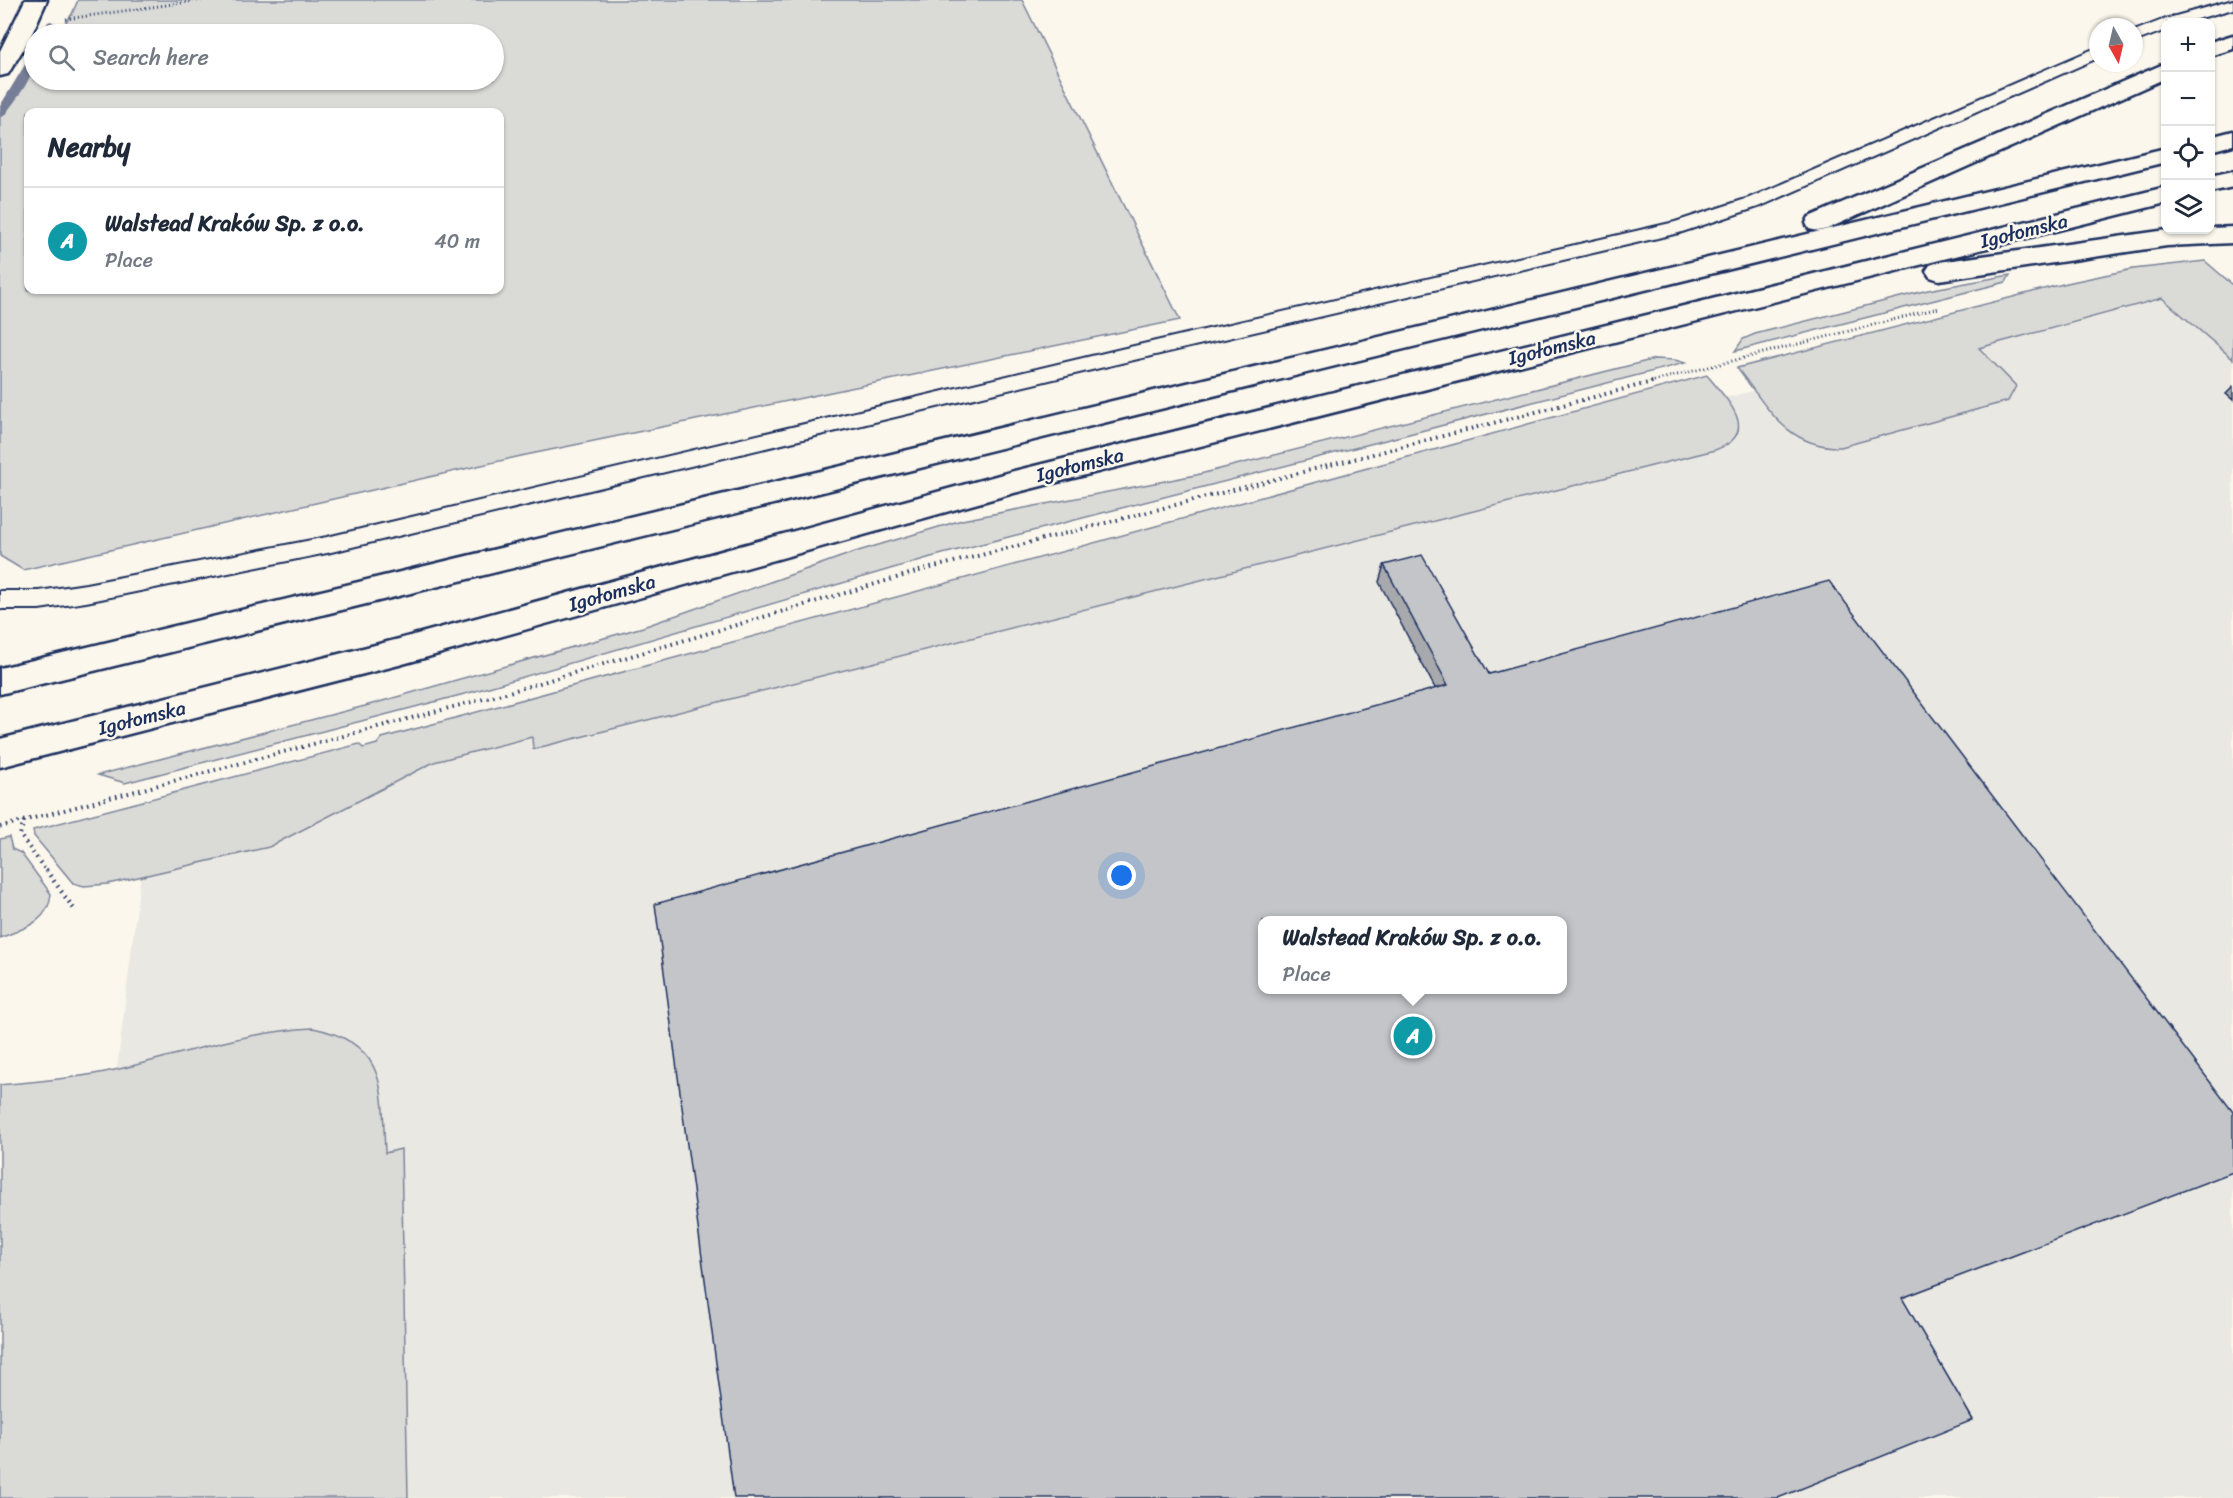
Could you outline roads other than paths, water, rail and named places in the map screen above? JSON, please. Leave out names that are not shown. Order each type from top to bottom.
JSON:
[{"type":"main road","points":[[25,24],[36,0]]},
{"type":"main road","points":[[0,69],[24,26]]},
{"type":"main road","points":[[2215,49],[2233,42]]},
{"type":"main road","points":[[1710,266],[1856,208],[2162,72]]},
{"type":"main road","points":[[2215,143],[2233,138]]},
{"type":"main road","name":"Igołomska","points":[[0,681],[2161,156]]},
{"type":"main road","points":[[2215,183],[2233,178]]},
{"type":"main road","name":"Igołomska","points":[[0,753],[262,688],[532,616],[844,527],[1014,482],[2161,196]]},
{"type":"main road","points":[[1744,300],[2127,243],[2199,235],[2233,235]]},
{"type":"lane","points":[[2185,18],[2233,4]]},
{"type":"lane","points":[[2143,33],[2161,26]]},
{"type":"lane","points":[[0,600],[39,600],[86,594],[327,544],[1679,227],[1755,202],[2089,56]]},
{"type":"waterway","points":[[0,114],[24,77]]},
{"type":"place","name":"Walstead Kraków Sp. z o.o.","points":[[1413,1036]]}]
